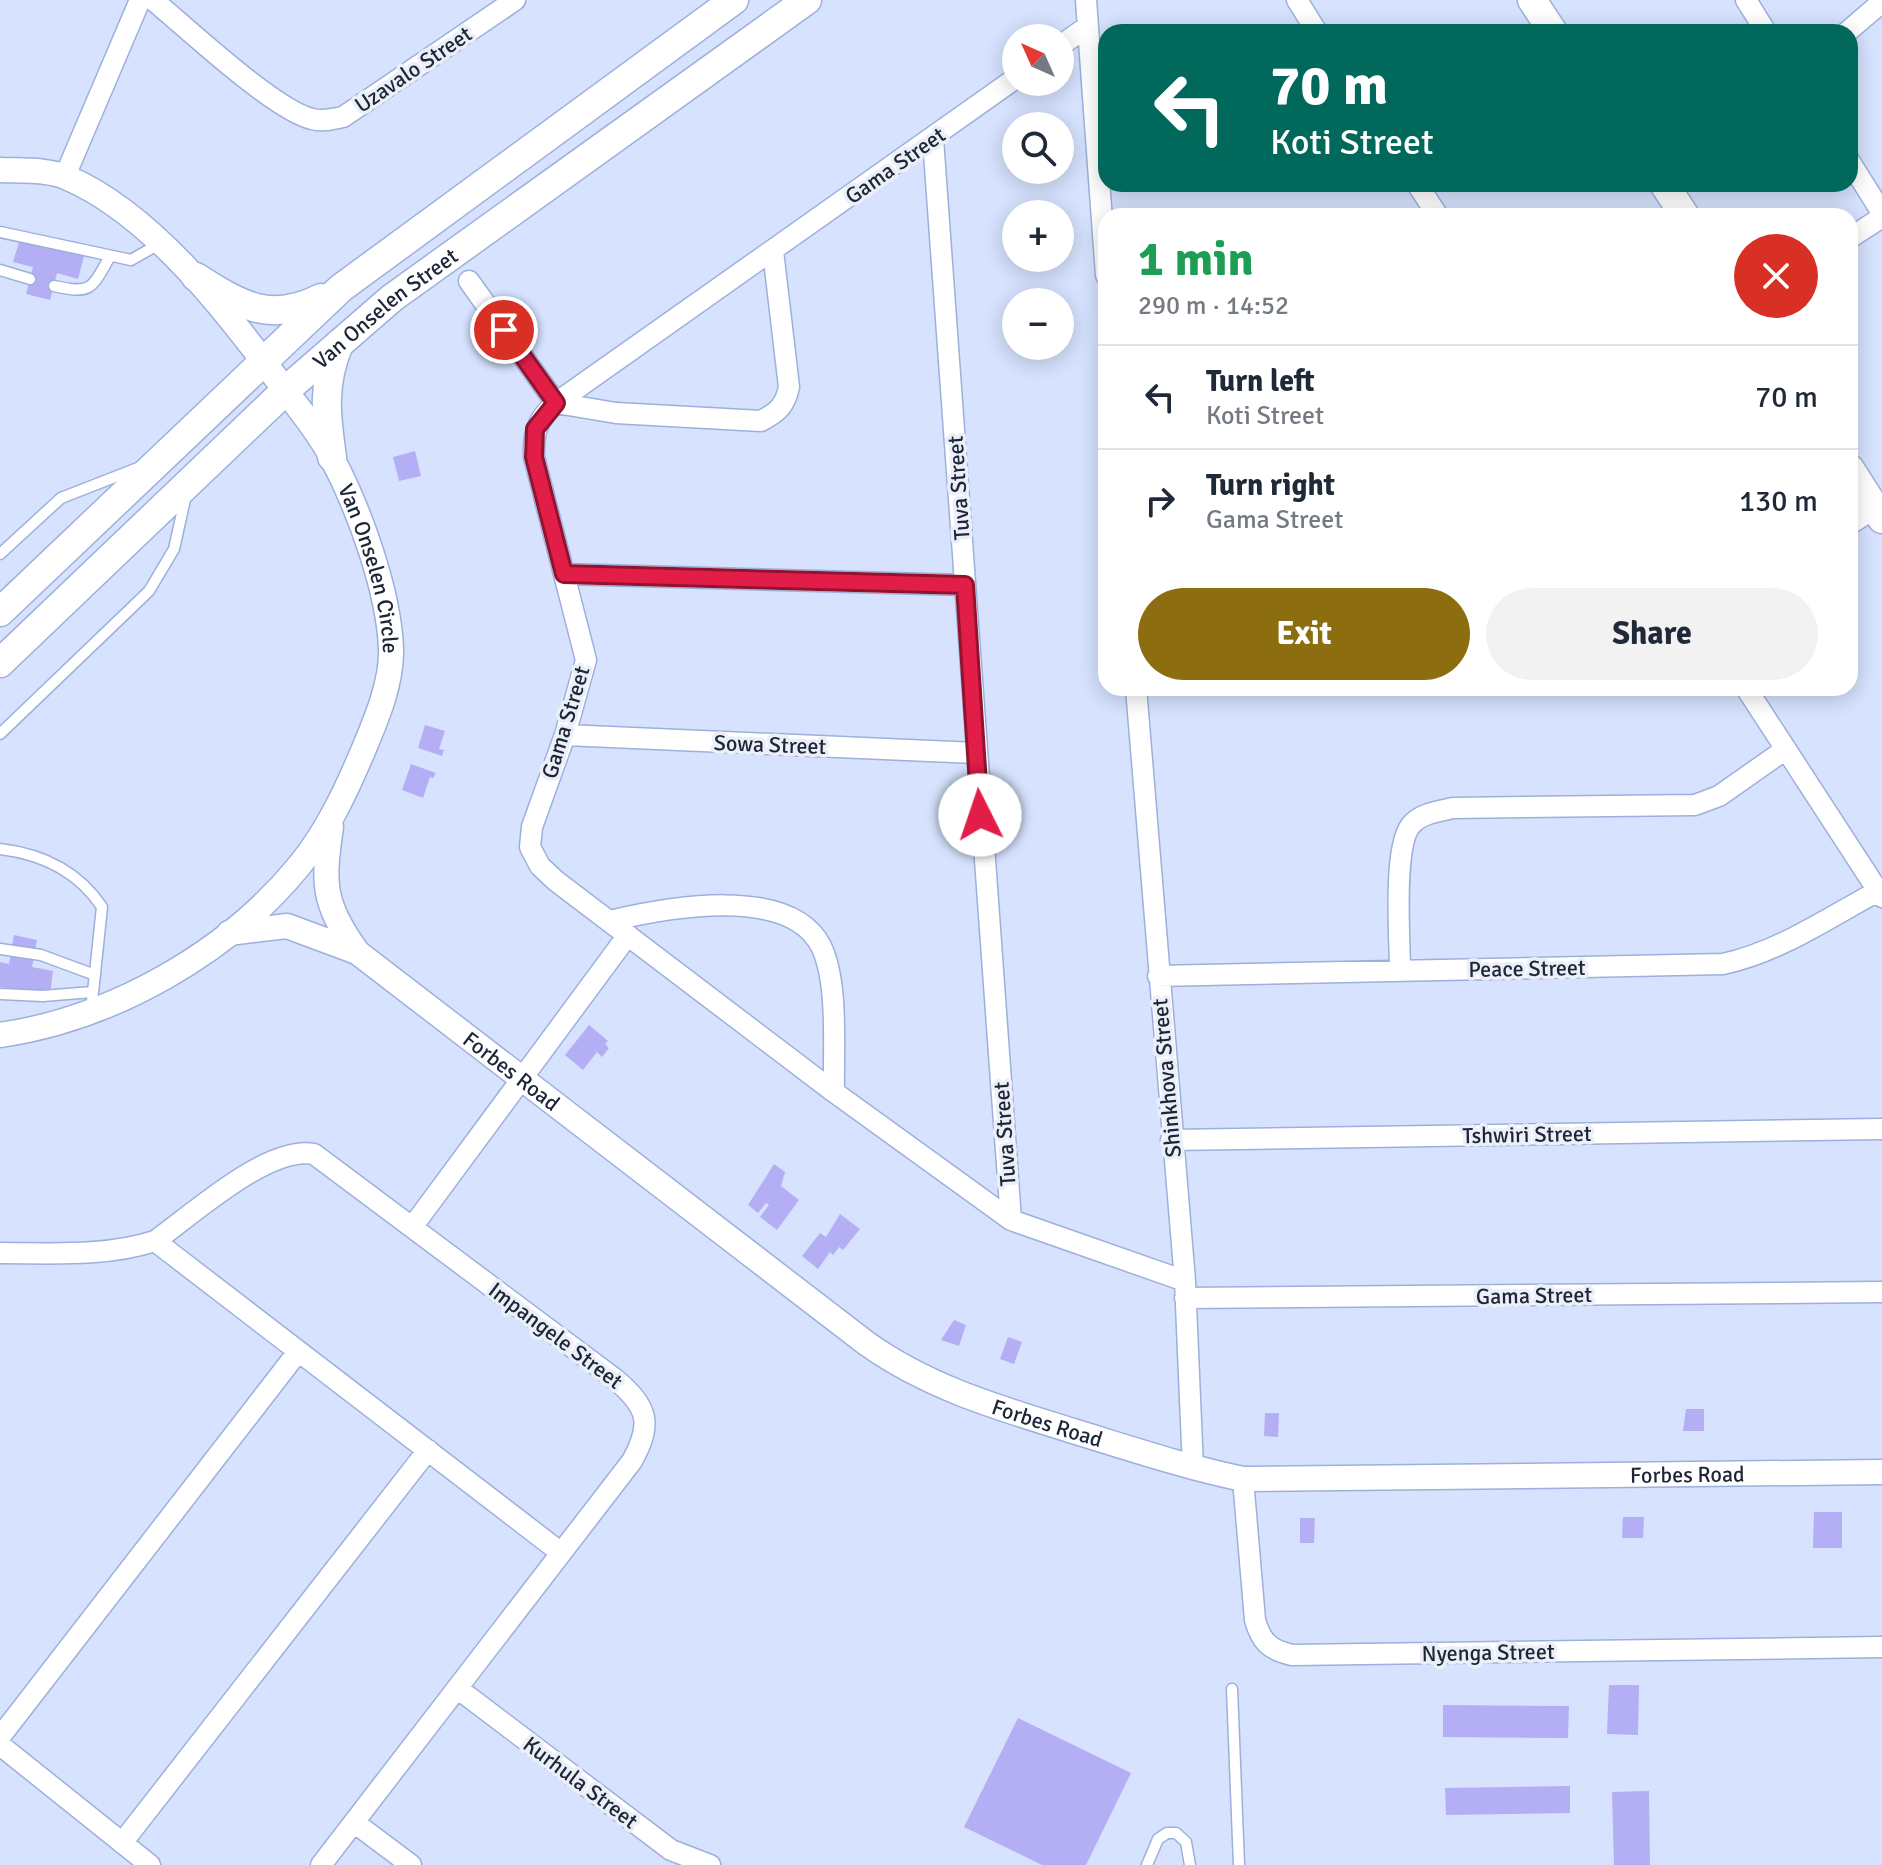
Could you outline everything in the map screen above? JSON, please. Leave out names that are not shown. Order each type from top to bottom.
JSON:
[{"type":"main road","name":"Van Onselen Street","points":[[0,612],[341,288],[734,0]]},
{"type":"main road","name":"Van Onselen Street","points":[[0,663],[341,340],[444,257],[807,0]]},
{"type":"main road","points":[[1532,0],[1548,24]]},
{"type":"main road","points":[[1545,0],[1560,24]]},
{"type":"main road","points":[[196,277],[226,296],[266,312],[299,308],[341,288]]},
{"type":"main road","points":[[332,457],[325,404],[326,381],[341,340]]},
{"type":"main road","points":[[1858,488],[1871,520]]},
{"type":"main road","points":[[1858,500],[1871,520]]},
{"type":"street","points":[[65,176],[140,0]]},
{"type":"street","name":"Uzavalo Street","points":[[153,0],[283,105],[313,120],[326,121],[343,117],[515,0]]},
{"type":"street","points":[[1086,0],[1098,164]]},
{"type":"street","points":[[1297,0],[1312,24]]},
{"type":"street","points":[[1746,0],[1761,24]]},
{"type":"street","points":[[1856,24],[1882,2]]},
{"type":"street","points":[[1074,36],[1088,26]]},
{"type":"street","name":"Gama Street","points":[[1002,88],[556,403],[535,429],[534,457],[586,660],[565,735],[538,806],[530,847],[540,866],[834,1092],[1011,1220],[1185,1290],[1882,1292]]},
{"type":"street","name":"Tuva Street","points":[[933,139],[1011,1220]]},
{"type":"street","name":"Van Onselen Circle","points":[[0,170],[65,176],[95,192],[196,277],[286,390],[332,457],[371,559],[385,606],[391,649],[378,713],[332,818],[280,888],[229,933],[147,987],[92,1002],[34,1030],[0,1035]]},
{"type":"street","points":[[1858,175],[1882,215],[1858,232]]},
{"type":"street","points":[[469,281],[556,403],[616,413],[761,421],[776,413],[786,402],[789,387],[773,251]]},
{"type":"street","points":[[564,574],[965,585]]},
{"type":"street","name":"Shinkhova Street","points":[[1137,696],[1185,1290],[1193,1469]]},
{"type":"street","points":[[1751,696],[1880,894]]},
{"type":"street","name":"Sowa Street","points":[[565,735],[976,753]]},
{"type":"street","points":[[1400,970],[1400,845],[1413,822],[1453,808],[1695,805],[1719,796],[1786,749]]},
{"type":"street","name":"Forbes Road","points":[[332,818],[326,863],[326,896],[336,923],[357,952]]},
{"type":"street","name":"Peace Street","points":[[1158,976],[1723,964],[1750,958],[1777,946],[1880,894]]},
{"type":"street","points":[[610,921],[670,910],[721,906],[776,910],[795,917],[821,947],[826,963],[831,987],[834,1092]]},
{"type":"street","name":"Forbes Road","points":[[229,933],[287,926],[357,952],[894,1363],[956,1394],[1193,1469],[1243,1479],[1882,1472]]},
{"type":"street","points":[[413,1226],[628,935]]},
{"type":"street","name":"Tshwiri Street","points":[[1171,1140],[1882,1129]]},
{"type":"street","name":"Impangele Street","points":[[155,1241],[258,1168],[299,1151],[314,1154],[615,1379],[641,1406],[647,1424],[644,1440],[632,1461],[321,1865]]},
{"type":"street","points":[[0,1253],[111,1252],[155,1241],[560,1552]]},
{"type":"street","points":[[0,1737],[297,1353]]},
{"type":"street","points":[[122,1843],[428,1450]]},
{"type":"street","name":"Nyenga Street","points":[[1243,1479],[1255,1620],[1259,1636],[1276,1652],[1292,1655],[1882,1647]]},
{"type":"street","name":"Kurhula Street","points":[[457,1688],[671,1850],[710,1865]]},
{"type":"street","points":[[0,1745],[150,1865]]},
{"type":"street","points":[[355,1823],[411,1865]]},
{"type":"lane","points":[[0,232],[14,232],[109,258],[131,260],[159,244]]},
{"type":"lane","points":[[54,286],[79,291],[87,289],[94,285],[109,258]]},
{"type":"lane","points":[[0,270],[30,279]]},
{"type":"lane","points":[[0,554],[61,498],[156,463]]},
{"type":"lane","points":[[0,734],[157,580],[174,549],[189,482]]},
{"type":"lane","points":[[0,849],[40,857],[75,877],[96,899],[103,912],[92,1002],[0,994]]},
{"type":"lane","points":[[0,949],[41,955],[95,975]]},
{"type":"lane","points":[[1232,1689],[1239,1865]]},
{"type":"lane","points":[[1147,1865],[1158,1839],[1167,1833],[1176,1833],[1186,1842],[1190,1865]]},
{"type":"building","points":[[20,239],[84,256],[78,279],[57,273],[50,300],[26,294],[33,267],[13,262]]},
{"type":"building","points":[[415,451],[421,476],[399,481],[393,457]]},
{"type":"building","points":[[425,725],[445,731],[439,749],[444,750],[442,756],[418,748]]},
{"type":"building","points":[[411,764],[436,773],[433,778],[430,777],[423,798],[402,790]]},
{"type":"building","points":[[14,935],[37,940],[32,967],[53,971],[50,994],[0,987],[0,962],[9,964]]},
{"type":"building","points":[[589,1025],[608,1041],[605,1044],[609,1048],[602,1057],[597,1052],[583,1070],[565,1055]]},
{"type":"building","points":[[774,1164],[785,1172],[781,1186],[799,1200],[777,1230],[760,1217],[769,1205],[766,1203],[758,1213],[748,1205]]},
{"type":"building","points":[[840,1214],[860,1229],[843,1250],[839,1247],[833,1255],[830,1252],[818,1269],[802,1256],[820,1233],[826,1237]]},
{"type":"building","points":[[954,1320],[966,1325],[959,1346],[941,1340]]},
{"type":"building","points":[[1008,1337],[1022,1342],[1014,1364],[1000,1359]]},
{"type":"building","points":[[1686,1409],[1704,1409],[1704,1431],[1683,1431]]},
{"type":"building","points":[[1265,1413],[1279,1413],[1278,1437],[1264,1436]]},
{"type":"building","points":[[1814,1512],[1842,1512],[1842,1548],[1813,1548]]},
{"type":"building","points":[[1623,1517],[1644,1517],[1643,1538],[1622,1538]]},
{"type":"building","points":[[1300,1518],[1315,1518],[1314,1543],[1300,1543]]},
{"type":"building","points":[[1609,1685],[1639,1685],[1638,1735],[1607,1734]]},
{"type":"building","points":[[1443,1705],[1569,1706],[1568,1738],[1443,1737]]},
{"type":"building","points":[[1018,1718],[1131,1773],[1086,1865],[1042,1865],[964,1827]]},
{"type":"building","points":[[1570,1786],[1570,1813],[1446,1815],[1445,1788]]},
{"type":"building","points":[[1649,1791],[1650,1865],[1614,1865],[1612,1792]]},
{"type":"route","points":[[504,330],[556,403],[540,419],[533,441],[534,457],[564,574],[965,585],[980,815]]}]
